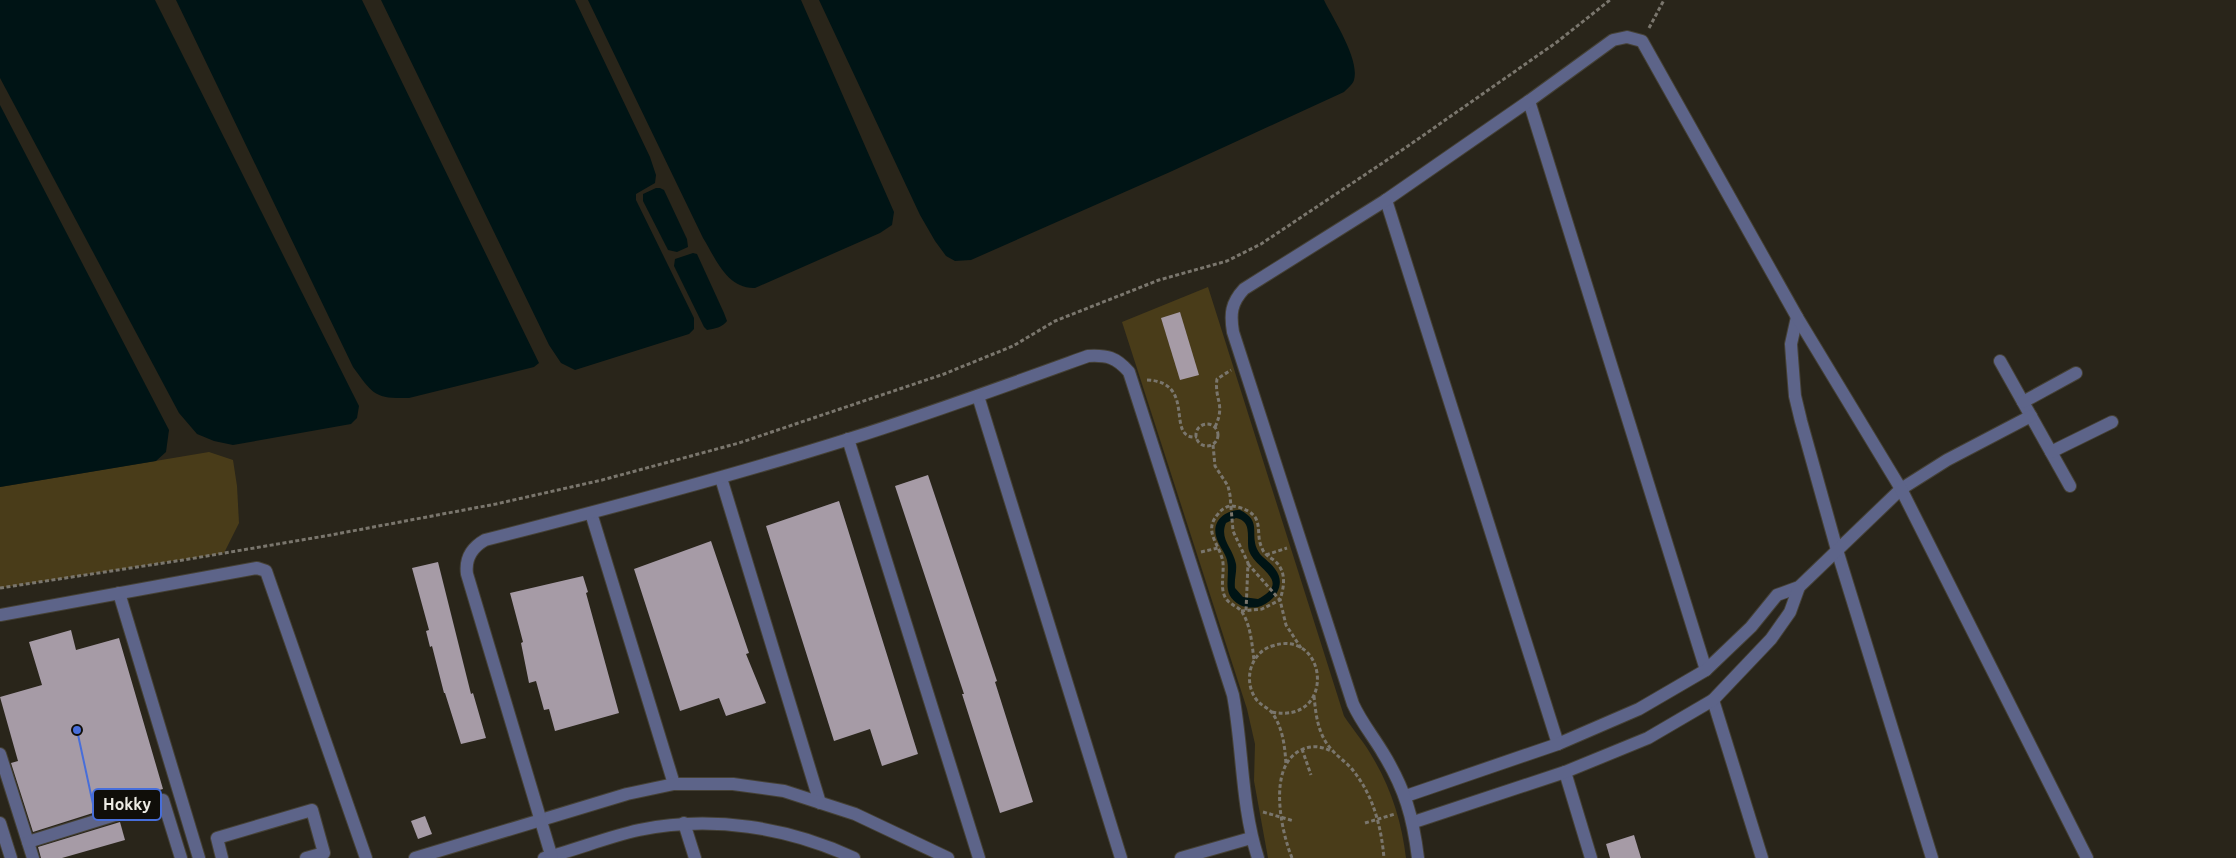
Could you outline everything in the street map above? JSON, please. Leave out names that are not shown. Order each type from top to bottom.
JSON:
[{"type":"street","points":[[1418,858],[1414,822],[1406,796],[1383,753],[1366,729],[1353,704],[1243,363],[1231,319],[1231,309],[1236,297],[1244,289],[1386,200],[1529,102],[1612,40],[1627,37],[1642,41],[1797,317],[1900,489],[2087,858]]},
{"type":"street","points":[[1529,102],[1706,670]]},
{"type":"street","points":[[1386,200],[1558,744]]},
{"type":"street","points":[[1797,317],[1792,344],[1795,396],[1837,550],[1932,858]]},
{"type":"street","points":[[854,858],[837,854],[779,832],[731,825],[684,823],[638,830],[549,857],[541,821],[466,574],[468,557],[476,546],[485,540],[721,478],[978,396],[1088,356],[1111,356],[1125,366],[1132,380],[1233,695],[1251,838],[1258,858]]},
{"type":"street","points":[[2000,361],[2070,486]]},
{"type":"street","points":[[2023,402],[2076,373]]},
{"type":"street","points":[[978,396],[1121,858]]},
{"type":"street","points":[[1406,796],[1558,744],[1639,709],[1706,670],[1752,627],[1777,595],[1798,587],[1900,489],[1948,460],[2031,416]]},
{"type":"street","points":[[2051,452],[2112,422]]},
{"type":"street","points":[[848,439],[980,858]]},
{"type":"street","points":[[721,478],[820,803]]},
{"type":"street","points":[[591,513],[674,784]]},
{"type":"street","points":[[0,615],[257,568],[268,573],[366,858]]},
{"type":"street","points":[[1414,822],[1565,772],[1648,738],[1713,700],[1771,639],[1790,612],[1798,587]]},
{"type":"street","points":[[119,594],[199,858]]},
{"type":"street","points":[[1713,700],[1762,858]]},
{"type":"street","points":[[0,754],[33,858]]},
{"type":"street","points":[[1565,772],[1591,858]]},
{"type":"street","points":[[415,858],[627,794],[674,784],[733,784],[784,791],[855,814],[948,858]]},
{"type":"street","points":[[28,842],[163,800],[181,858]]},
{"type":"street","points":[[222,858],[217,838],[312,810],[324,853],[306,858]]},
{"type":"street","points":[[0,823],[10,858]]},
{"type":"street","points":[[684,823],[695,858]]},
{"type":"street","points":[[1181,858],[1251,838]]},
{"type":"path","points":[[0,588],[331,535],[496,504],[582,484],[739,443],[944,374],[1012,346],[1055,321],[1159,280],[1227,261],[1261,244],[1408,146],[1557,42],[1610,0]]},
{"type":"path","points":[[1642,41],[1664,0]]},
{"type":"path","points":[[1215,427],[1221,415],[1216,388],[1217,379],[1243,363]]},
{"type":"path","points":[[1132,380],[1151,380],[1160,382],[1168,387],[1176,395],[1179,403],[1181,431],[1186,436],[1197,437]]},
{"type":"path","points":[[1205,424],[1215,427],[1218,433],[1217,440],[1212,445],[1202,445],[1197,437],[1197,432],[1205,424]]},
{"type":"path","points":[[1212,445],[1214,466],[1228,486],[1233,531],[1248,563],[1280,600],[1286,625],[1301,648]]},
{"type":"path","points":[[1231,508],[1243,508],[1252,513],[1258,521],[1261,548],[1282,569],[1284,588],[1280,600],[1262,609],[1244,610],[1225,598],[1222,587],[1223,562],[1212,536],[1211,525],[1223,509],[1231,508]]},
{"type":"path","points":[[1266,555],[1302,543]]},
{"type":"path","points":[[1248,563],[1244,610],[1254,660],[1249,680],[1251,690],[1259,703],[1272,712],[1282,733],[1286,765],[1280,795],[1280,817],[1282,831],[1292,858]]},
{"type":"path","points":[[1254,660],[1261,652],[1275,645],[1291,644],[1308,653],[1318,669],[1319,678],[1314,696],[1308,704],[1292,713],[1272,712]]},
{"type":"path","points":[[1314,696],[1318,726],[1325,742],[1351,768],[1363,786],[1379,819],[1384,858]]},
{"type":"path","points":[[1286,765],[1293,754],[1302,749],[1322,746],[1333,752]]},
{"type":"path","points":[[1302,749],[1311,775]]},
{"type":"path","points":[[1247,808],[1294,821]]},
{"type":"path","points":[[1365,823],[1379,819]]},
{"type":"shaded area","points":[[0,0],[155,0],[359,406],[357,418],[351,424],[233,445],[214,441],[197,434],[179,413],[0,78]]},
{"type":"shaded area","points":[[176,0],[362,0],[539,363],[534,367],[409,398],[381,396],[370,389],[353,367]]},
{"type":"shaded area","points":[[381,0],[575,0],[650,157],[656,175],[655,183],[636,194],[636,200],[694,318],[694,329],[689,334],[575,370],[561,363],[549,345]]},
{"type":"shaded area","points":[[588,0],[801,0],[894,212],[892,225],[880,233],[755,288],[737,284],[723,271],[703,238]]},
{"type":"shaded area","points":[[819,0],[1324,0],[1350,50],[1355,71],[1354,80],[1344,92],[1170,172],[971,260],[955,261],[946,256],[920,215]]},
{"type":"shaded area","points":[[0,105],[169,430],[166,452],[156,461],[0,487]]},
{"type":"shaded area","points":[[656,188],[664,190],[687,239],[688,247],[677,252],[668,250],[643,201],[643,194]]},
{"type":"shaded area","points":[[693,253],[697,254],[727,321],[723,325],[707,330],[674,266],[675,259]]},
{"type":"shaded area","points":[[1208,287],[1344,716],[1370,752],[1385,781],[1399,819],[1406,858],[1268,858],[1254,781],[1255,744],[1247,709],[1122,322]]},
{"type":"shaded area","points":[[209,452],[233,460],[237,486],[239,523],[224,553],[0,588],[0,487]]},
{"type":"shaded area","points":[[1235,510],[1240,510],[1251,518],[1257,549],[1273,566],[1280,581],[1274,597],[1258,607],[1244,607],[1240,605],[1234,601],[1228,591],[1227,560],[1215,530],[1221,517]],"holes":[[[1236,518],[1241,520],[1247,527],[1249,551],[1272,581],[1272,586],[1268,593],[1258,599],[1243,597],[1235,588],[1236,564],[1225,539],[1224,529],[1226,523]]]},
{"type":"building","points":[[1180,312],[1199,375],[1180,380],[1161,318]]},
{"type":"building","points":[[928,475],[997,681],[995,682],[1033,802],[1000,813],[962,694],[964,694],[895,486]]},
{"type":"building","points":[[839,501],[918,754],[882,766],[870,729],[834,741],[766,526]]},
{"type":"building","points":[[711,541],[749,653],[746,654],[766,703],[726,716],[719,698],[680,711],[634,569]]},
{"type":"building","points":[[438,562],[471,694],[473,693],[486,738],[461,744],[444,693],[432,646],[430,647],[426,631],[429,630],[412,568]]},
{"type":"building","points":[[583,576],[619,713],[555,731],[549,709],[544,710],[536,681],[529,683],[521,643],[523,642],[510,593]]},
{"type":"building","points":[[71,630],[76,650],[119,638],[163,789],[114,803],[115,806],[33,832],[11,763],[18,761],[0,697],[42,685],[29,642]]},
{"type":"building","points":[[425,816],[432,834],[418,839],[411,821]]},
{"type":"building","points":[[120,822],[125,840],[62,858],[41,858],[38,847]]},
{"type":"building","points":[[1634,835],[1641,858],[1610,858],[1606,844]]},
{"type":"place","name":"Hokky","points":[[77,730]]}]
